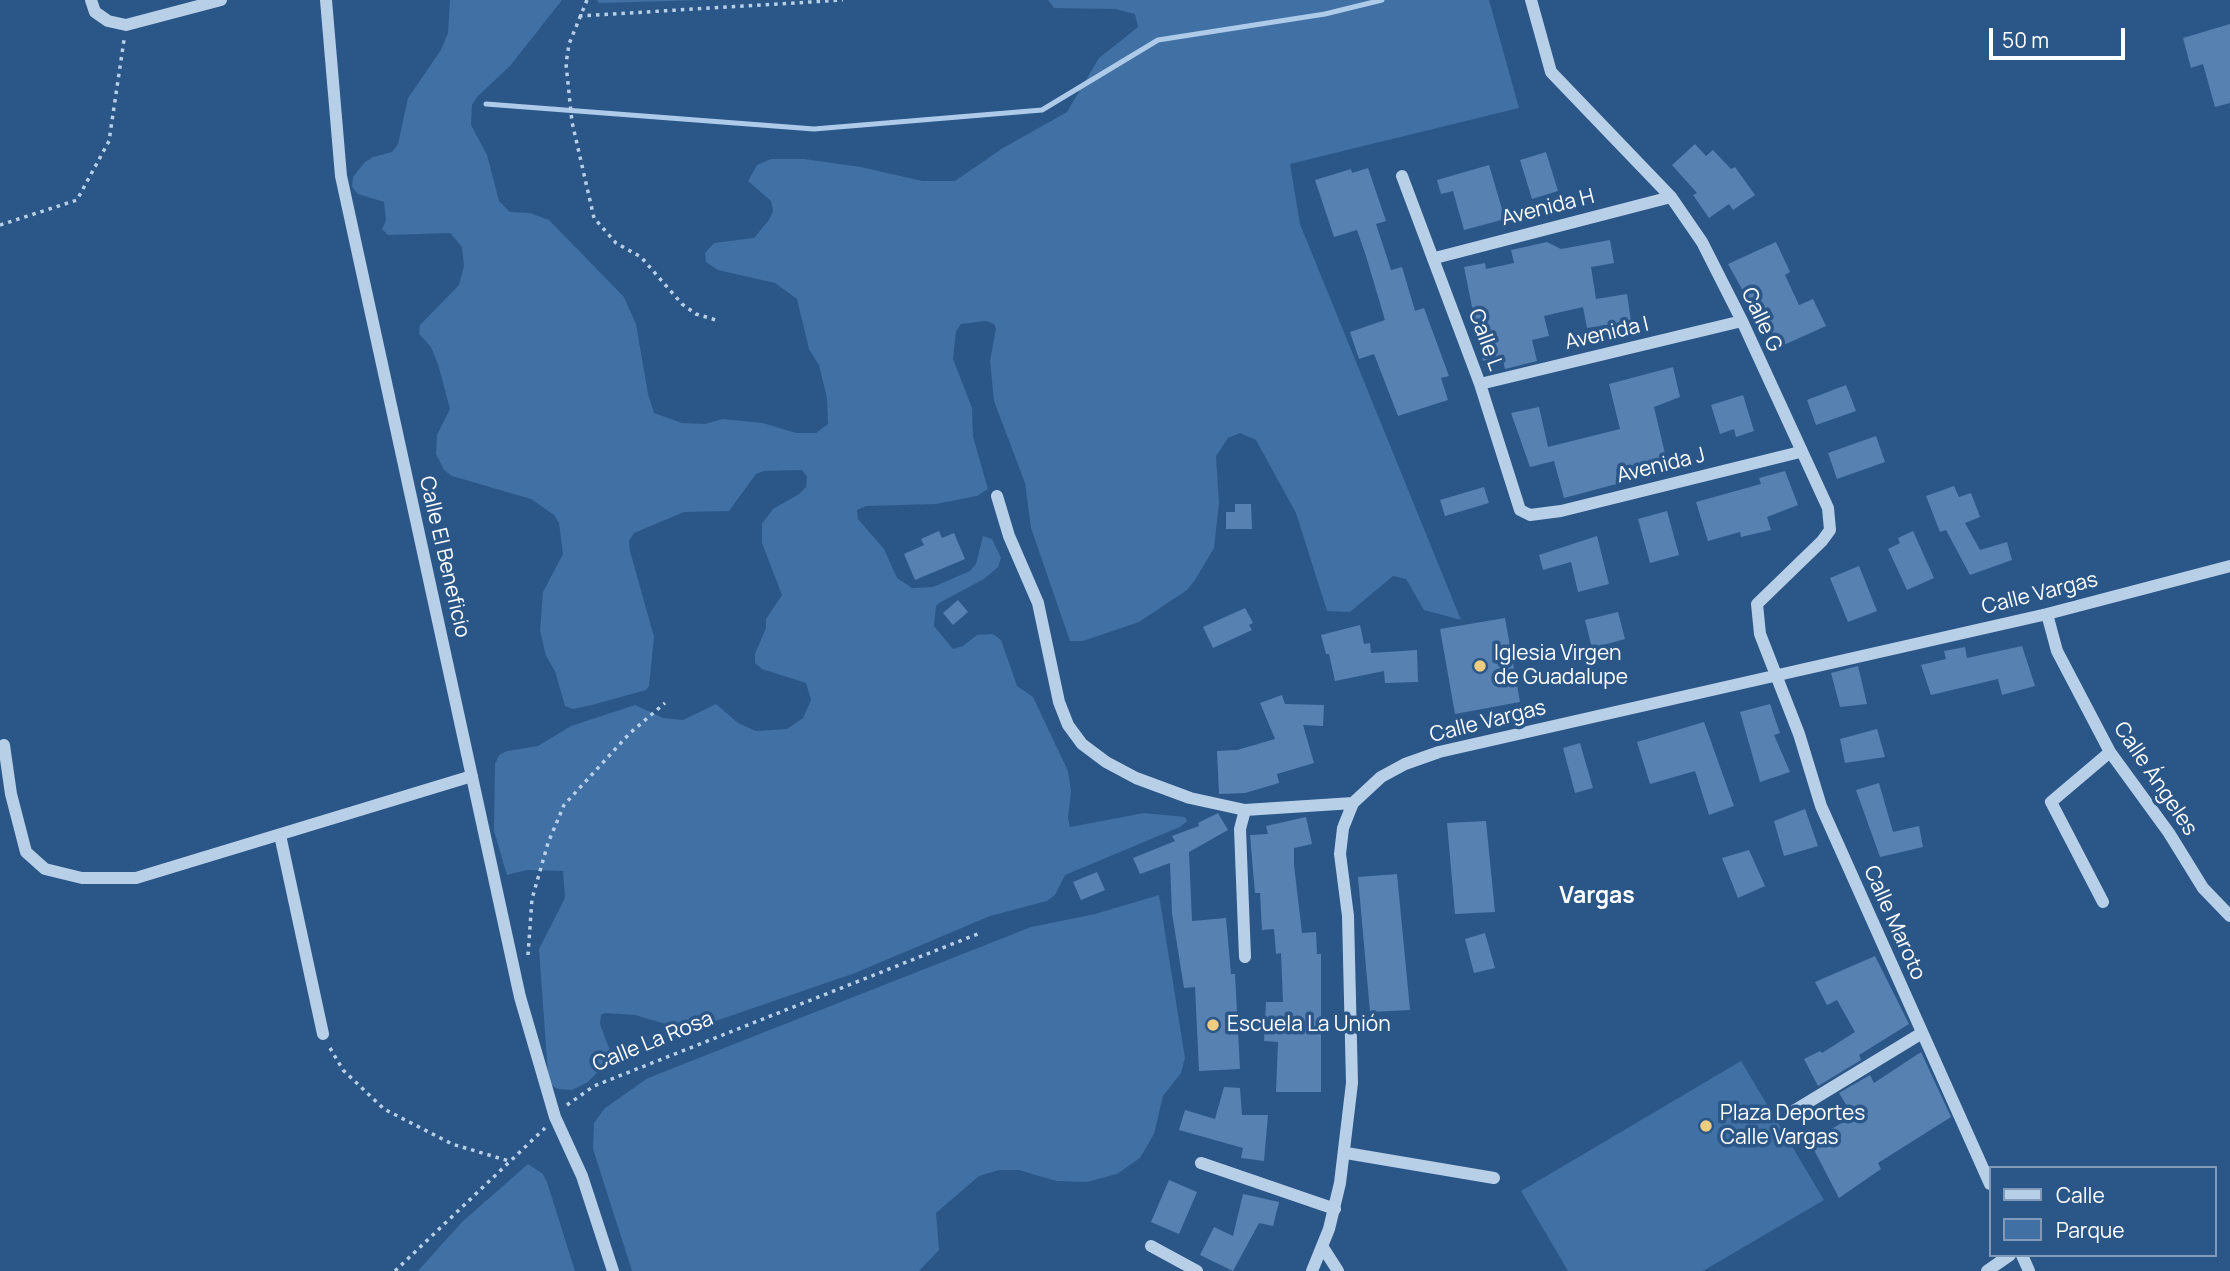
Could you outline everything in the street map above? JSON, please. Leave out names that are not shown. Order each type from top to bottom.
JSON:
[{"type":"street","points":[[91,0],[95,12],[108,21],[126,25],[221,0]]},
{"type":"street","name":"Calle El Beneficio","points":[[326,0],[341,176],[520,997],[555,1117],[582,1175],[613,1271]]},
{"type":"street","name":"Calle G","points":[[1531,0],[1551,72],[1671,197],[1702,242],[1742,321],[1828,508],[1830,530],[1757,604],[1760,634],[1775,674]]},
{"type":"street","name":"Calle L","points":[[1402,176],[1480,384],[1515,499],[1520,510],[1530,515]]},
{"type":"street","name":"Avenida H","points":[[1434,258],[1671,197]]},
{"type":"street","name":"Avenida I","points":[[1480,384],[1742,321]]},
{"type":"street","name":"Avenida J","points":[[1530,515],[1561,511],[1800,452]]},
{"type":"street","points":[[997,496],[1009,536],[1038,603],[1059,702],[1068,725],[1082,744],[1105,762],[1136,779],[1190,798],[1245,810],[1353,803]]},
{"type":"street","name":"Calle Vargas","points":[[1312,1271],[1335,1209],[1346,1153],[1353,1032],[1349,916],[1340,854],[1343,828],[1353,803],[1381,777],[1405,764],[1439,752],[2047,614],[2230,566]]},
{"type":"street","name":"Calle Ángeles","points":[[2047,614],[2057,651],[2110,752],[2169,833],[2203,888],[2230,916]]},
{"type":"street","name":"Calle Maroto","points":[[1775,674],[1821,806],[1988,1180]]},
{"type":"street","points":[[4,745],[11,794],[26,852],[45,869],[82,878],[136,878],[472,776]]},
{"type":"street","points":[[2103,902],[2051,802],[2110,752]]},
{"type":"street","points":[[1245,810],[1240,829],[1245,957]]},
{"type":"street","points":[[280,835],[323,1034]]},
{"type":"street","points":[[1792,1112],[1922,1033]]},
{"type":"street","points":[[1346,1153],[1494,1178]]},
{"type":"street","points":[[1201,1163],[1335,1209]]},
{"type":"street","points":[[1151,1246],[1197,1271]]},
{"type":"street","points":[[1322,1246],[1338,1271]]},
{"type":"street","points":[[1987,1271],[2007,1257]]},
{"type":"path","points":[[587,0],[569,44],[568,98],[594,218],[616,243],[641,257],[682,304],[695,314],[716,320]]},
{"type":"path","points":[[579,16],[843,0]]},
{"type":"path","points":[[0,225],[77,200],[109,141],[126,25]]},
{"type":"path","points":[[528,963],[532,899],[548,843],[565,805],[630,733],[665,703]]},
{"type":"path","name":"Calle La Rosa","points":[[395,1271],[509,1161],[528,1148],[555,1117],[594,1086],[979,933]]},
{"type":"path","points":[[323,1034],[342,1070],[384,1109],[452,1144],[509,1161]]},
{"type":"green space","points":[[450,0],[562,0],[510,66],[477,97],[472,105],[471,125],[487,155],[499,201],[510,212],[530,213],[549,220],[624,297],[636,324],[648,394],[654,413],[682,423],[705,424],[723,419],[763,423],[796,433],[816,433],[828,424],[827,398],[819,365],[809,349],[797,299],[775,283],[718,270],[706,262],[705,253],[714,243],[754,238],[769,220],[773,211],[771,201],[748,181],[757,165],[771,159],[804,159],[861,167],[922,181],[955,181],[1003,148],[1067,112],[1099,58],[1138,27],[1135,14],[1115,9],[1054,8],[1048,0],[1489,0],[1519,108],[1290,164],[1300,224],[1461,620],[1424,610],[1406,579],[1393,576],[1350,612],[1327,611],[1296,513],[1256,440],[1240,433],[1228,438],[1216,456],[1219,503],[1214,548],[1187,590],[1139,622],[1083,641],[1070,641],[1031,528],[1025,483],[994,401],[990,361],[996,328],[994,324],[986,321],[961,324],[956,331],[953,359],[972,408],[973,437],[988,489],[977,496],[936,504],[866,506],[857,510],[858,519],[884,549],[897,578],[912,588],[933,587],[970,571],[976,564],[983,536],[992,539],[1001,558],[998,567],[984,579],[939,603],[936,606],[934,626],[953,649],[963,646],[977,635],[993,634],[1001,640],[1017,686],[1033,697],[1068,771],[1071,791],[1068,818],[1070,827],[1144,813],[1185,817],[1187,821],[1180,827],[1065,875],[1055,895],[1047,901],[990,916],[855,973],[701,1026],[669,1025],[635,1015],[605,1013],[601,1015],[600,1024],[610,1051],[609,1060],[588,1082],[572,1090],[558,1089],[551,1085],[539,949],[565,898],[563,871],[527,870],[507,875],[494,831],[495,764],[499,755],[507,751],[538,746],[571,726],[635,705],[663,718],[683,720],[716,704],[738,723],[756,731],[787,729],[803,718],[811,700],[806,683],[762,669],[755,663],[755,654],[766,628],[766,619],[782,595],[762,543],[762,524],[773,509],[806,487],[807,477],[802,470],[764,471],[756,474],[729,511],[684,512],[634,533],[629,541],[630,551],[654,637],[649,686],[646,690],[592,705],[573,709],[565,706],[555,671],[546,656],[540,631],[543,592],[563,554],[559,523],[554,515],[531,499],[452,476],[444,470],[436,454],[437,435],[450,409],[431,347],[419,334],[420,325],[459,285],[464,266],[462,247],[450,233],[388,235],[382,229],[386,220],[384,202],[358,194],[352,187],[353,177],[365,162],[392,152],[398,144],[408,98],[441,50],[448,33]]},
{"type":"green space","points":[[597,0],[703,0],[599,3]]},
{"type":"green space","points":[[1159,895],[1185,1058],[1181,1073],[1163,1096],[1154,1134],[1140,1158],[1117,1174],[1087,1182],[1056,1181],[1019,1170],[999,1170],[979,1176],[936,1213],[939,1250],[919,1271],[632,1271],[593,1149],[594,1123],[605,1108],[648,1078],[1031,927],[1095,914]]},
{"type":"green space","name":"Plaza Deportes Calle Vargas","points":[[1741,1061],[1824,1200],[1703,1271],[1568,1271],[1521,1191]]},
{"type":"green space","points":[[528,1164],[543,1174],[547,1182],[575,1271],[418,1271],[462,1222]]},
{"type":"building","points":[[2230,24],[2230,103],[2215,107],[2203,64],[2191,68],[2183,38]]},
{"type":"building","points":[[1695,144],[1706,156],[1713,150],[1731,169],[1735,167],[1755,195],[1733,210],[1729,204],[1709,218],[1693,195],[1697,193],[1672,165]]},
{"type":"building","points":[[1546,152],[1558,191],[1532,199],[1520,160]]},
{"type":"building","points":[[1489,165],[1505,219],[1464,230],[1453,191],[1441,194],[1437,180]]},
{"type":"building","points":[[1368,168],[1386,221],[1376,224],[1391,270],[1402,267],[1415,311],[1424,308],[1449,376],[1441,378],[1448,400],[1398,416],[1374,354],[1359,359],[1350,332],[1385,320],[1357,230],[1334,237],[1315,180],[1351,169],[1352,173]]},
{"type":"building","points":[[1610,240],[1614,263],[1591,267],[1596,299],[1627,294],[1631,321],[1587,328],[1583,307],[1544,316],[1549,336],[1532,340],[1537,361],[1505,369],[1502,356],[1483,361],[1464,267],[1485,263],[1486,269],[1514,263],[1511,250],[1547,242],[1561,249]]},
{"type":"building","points":[[1776,242],[1790,272],[1785,275],[1799,305],[1813,299],[1826,326],[1777,348],[1762,316],[1758,318],[1728,264]]},
{"type":"building","points":[[1673,367],[1680,397],[1654,407],[1666,458],[1616,469],[1620,483],[1564,498],[1554,461],[1530,467],[1511,413],[1539,407],[1548,447],[1620,429],[1609,384]]},
{"type":"building","points":[[1846,385],[1856,411],[1816,425],[1807,400]]},
{"type":"building","points":[[1743,395],[1754,431],[1736,437],[1734,429],[1720,434],[1711,405]]},
{"type":"building","points":[[1876,436],[1885,462],[1837,479],[1828,453]]},
{"type":"building","points":[[1785,471],[1798,505],[1767,517],[1771,530],[1741,537],[1740,532],[1708,541],[1696,502],[1761,484],[1759,478]]},
{"type":"building","points":[[1954,486],[1959,497],[1971,493],[1980,517],[1965,523],[1980,550],[2007,542],[2012,560],[1970,575],[1946,530],[1940,532],[1926,496]]},
{"type":"building","points":[[1484,487],[1489,503],[1445,516],[1440,500]]},
{"type":"building","points":[[1235,504],[1251,504],[1252,529],[1226,529],[1226,512],[1235,512]]},
{"type":"building","points":[[1667,511],[1679,555],[1650,563],[1638,519]]},
{"type":"building","points":[[939,531],[942,538],[954,533],[965,559],[915,580],[904,554],[924,545],[921,539]]},
{"type":"building","points":[[1913,531],[1934,578],[1907,590],[1888,549],[1900,543],[1898,538]]},
{"type":"building","points":[[1597,536],[1609,584],[1578,592],[1571,562],[1543,570],[1539,555]]},
{"type":"building","points":[[1859,566],[1877,611],[1848,622],[1830,578]]},
{"type":"building","points":[[958,600],[968,612],[953,625],[943,613]]},
{"type":"building","points":[[1245,608],[1253,623],[1249,625],[1252,630],[1213,648],[1203,627]]},
{"type":"building","points":[[1618,612],[1625,639],[1592,648],[1585,620]]},
{"type":"building","name":"Iglesia Virgen de Guadalupe","points":[[1505,618],[1520,702],[1455,714],[1440,629]]},
{"type":"building","points":[[1360,625],[1364,644],[1370,643],[1371,653],[1417,650],[1418,682],[1385,683],[1384,671],[1335,681],[1329,654],[1326,654],[1321,635]]},
{"type":"building","points":[[2022,646],[2035,686],[2002,695],[1998,679],[1931,695],[1921,665],[1946,659],[1944,651],[1965,647],[1967,658]]},
{"type":"building","points":[[1858,666],[1867,704],[1840,707],[1831,673]]},
{"type":"building","points":[[1282,695],[1285,704],[1324,705],[1323,726],[1303,725],[1314,763],[1277,774],[1279,783],[1245,793],[1219,794],[1217,751],[1237,750],[1275,739],[1260,703]]},
{"type":"building","points":[[1770,704],[1780,733],[1774,735],[1790,772],[1760,782],[1740,712]]},
{"type":"building","points":[[1704,722],[1734,806],[1709,815],[1695,771],[1650,784],[1637,742]]},
{"type":"building","points":[[1877,729],[1885,757],[1845,763],[1840,739]]},
{"type":"building","points":[[1580,743],[1593,788],[1575,793],[1563,748]]},
{"type":"building","points":[[1879,783],[1893,832],[1919,826],[1923,847],[1880,857],[1856,790]]},
{"type":"building","points":[[1805,809],[1818,846],[1784,856],[1774,821]]},
{"type":"building","points":[[1218,813],[1228,830],[1189,852],[1192,921],[1226,918],[1231,974],[1235,974],[1240,1069],[1199,1071],[1195,987],[1184,988],[1172,913],[1170,863],[1140,874],[1133,858],[1175,841],[1172,836],[1199,826],[1198,823]]},
{"type":"building","points":[[1306,817],[1312,844],[1294,848],[1294,865],[1302,933],[1316,932],[1317,954],[1321,954],[1321,1092],[1276,1092],[1278,1042],[1264,1041],[1266,1002],[1283,1002],[1281,953],[1276,954],[1274,929],[1262,930],[1260,893],[1255,893],[1250,835],[1268,834],[1266,826]]},
{"type":"building","points":[[1486,821],[1495,912],[1455,914],[1447,823]]},
{"type":"building","points":[[1749,850],[1765,886],[1738,898],[1722,858]]},
{"type":"building","points":[[1097,872],[1105,890],[1081,900],[1073,882]]},
{"type":"building","points":[[1397,874],[1410,1010],[1370,1012],[1358,877]]},
{"type":"building","points":[[1485,933],[1495,968],[1474,973],[1465,939]]},
{"type":"building","points":[[1875,956],[1909,1024],[1859,1055],[1861,1060],[1818,1086],[1804,1059],[1820,1051],[1822,1053],[1855,1032],[1837,1000],[1827,1005],[1815,982]]},
{"type":"building","points":[[1921,1052],[1951,1117],[1878,1163],[1881,1169],[1839,1198],[1810,1142],[1853,1116],[1839,1093],[1870,1075],[1874,1083]]},
{"type":"building","points":[[1224,1087],[1240,1088],[1242,1115],[1268,1115],[1264,1161],[1241,1158],[1243,1148],[1179,1130],[1185,1110],[1215,1119]]},
{"type":"building","points":[[1169,1180],[1197,1192],[1179,1234],[1151,1222]]},
{"type":"building","points":[[1243,1194],[1279,1202],[1273,1226],[1259,1223],[1233,1271],[1200,1255],[1214,1227],[1233,1236]]},
{"type":"waterway","points":[[486,104],[814,129],[1042,110],[1158,40],[1325,14],[1382,0]]},
{"type":"place","name":"Iglesia Virgen de Guadalupe","points":[[1480,666]]},
{"type":"place","name":"Escuela La Unión","points":[[1213,1025]]},
{"type":"place","name":"Plaza Deportes Calle Vargas","points":[[1706,1126]]},
{"type":"district","name":"Vargas","points":[[1597,897]]}]
